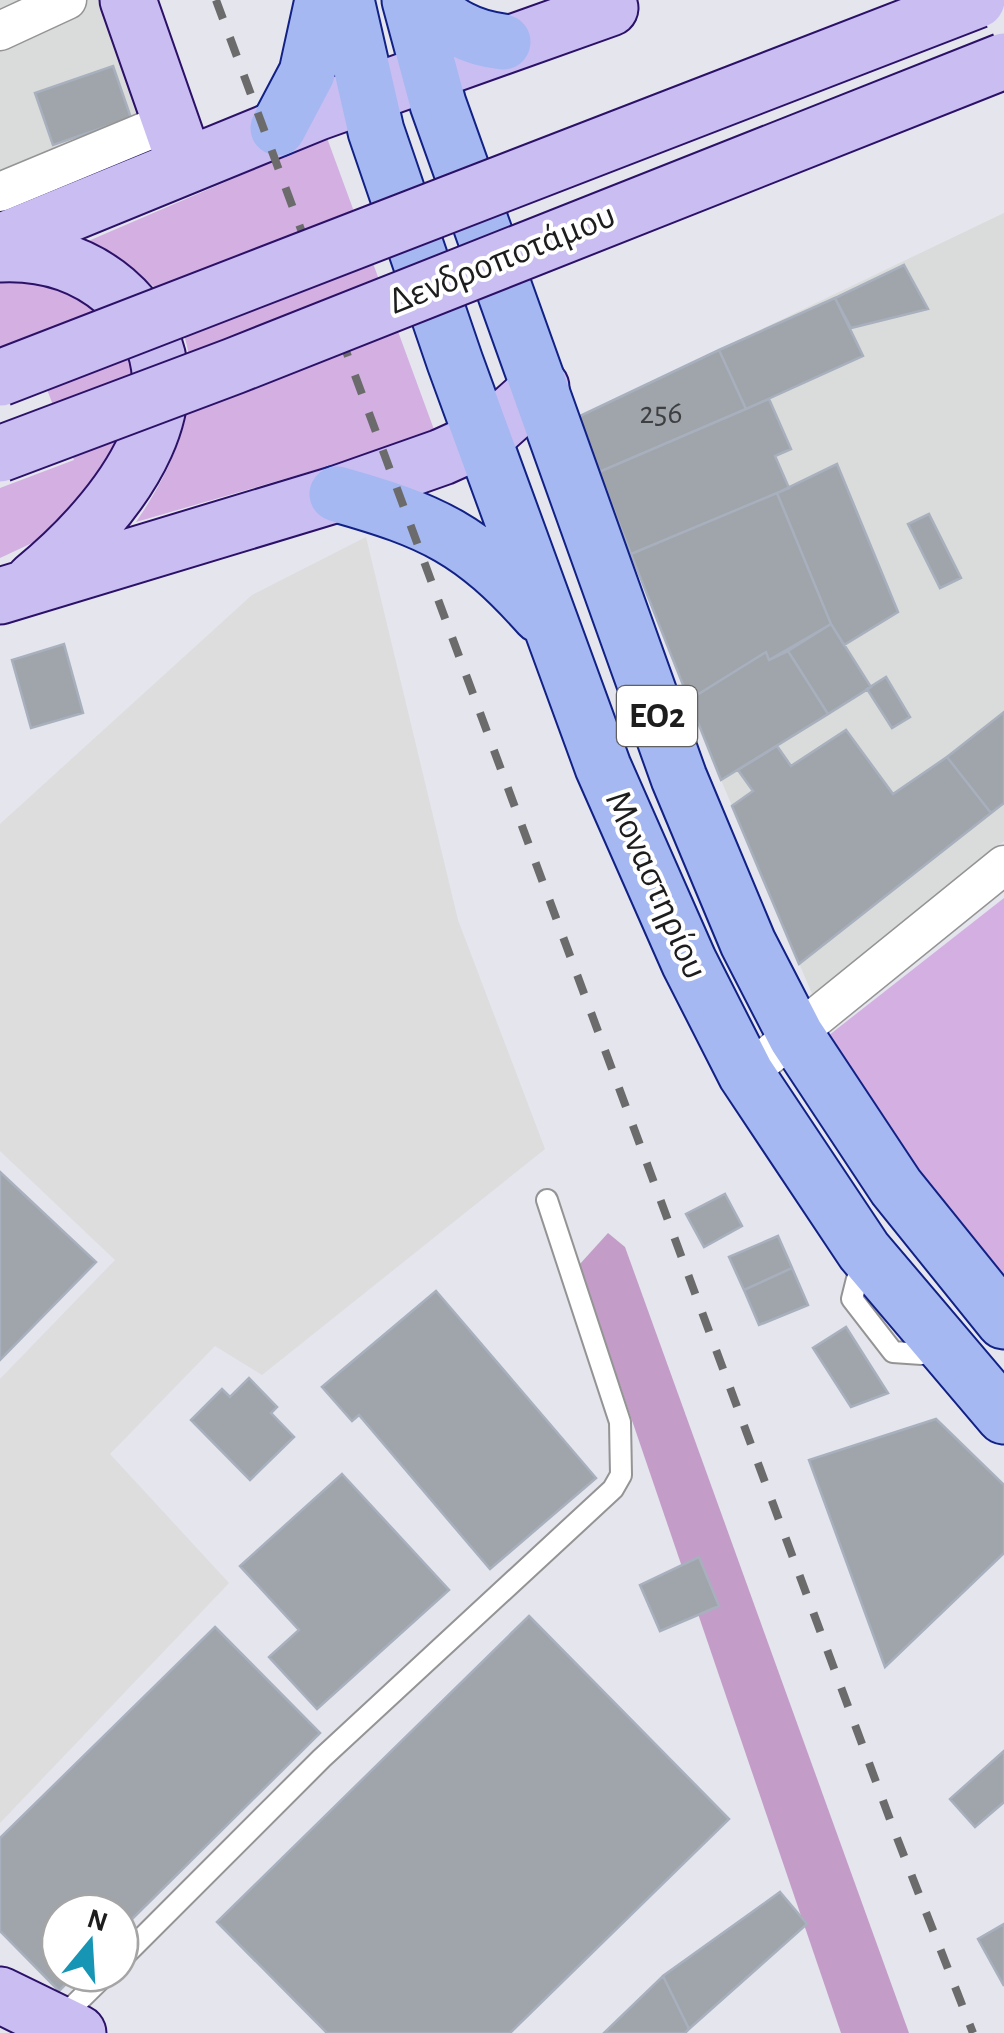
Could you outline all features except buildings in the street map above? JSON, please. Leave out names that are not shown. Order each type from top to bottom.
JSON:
[{"type":"main road","points":[[128,0],[178,142]]},
{"type":"main road","points":[[278,128],[307,74],[323,0]]},
{"type":"main road","name":"Μοναστηρίου","points":[[346,0],[371,113],[550,628],[649,874],[746,1074],[864,1250],[1004,1416]]},
{"type":"main road","name":"Μοναστηρίου","points":[[410,0],[433,89],[680,778],[748,943],[796,1036],[896,1187],[1004,1321]]},
{"type":"main road","points":[[424,0],[451,26],[479,39],[503,42]]},
{"type":"main road","name":"Δενδροποτάμου","points":[[0,378],[976,0]]},
{"type":"main road","points":[[0,242],[178,142],[371,113],[433,89],[617,4]]},
{"type":"main road","points":[[433,89],[503,42],[617,4]]},
{"type":"main road","name":"Δενδροποτάμου","points":[[0,454],[234,366],[1004,61]]},
{"type":"main road","points":[[0,254],[50,257],[98,279],[140,318],[160,365],[153,423],[125,484],[78,541],[10,594]]},
{"type":"main road","points":[[10,594],[337,494],[484,438],[541,387]]},
{"type":"main road","points":[[337,494],[408,514],[449,533],[499,572],[550,628]]},
{"type":"main road","points":[[0,1995],[68,2028]]},
{"type":"street","points":[[0,31],[67,0]]},
{"type":"street","points":[[0,192],[178,142]]},
{"type":"street","points":[[746,1074],[1004,865]]},
{"type":"lane","points":[[140,1940],[322,1758],[534,1566],[613,1489],[621,1476],[620,1422],[548,1200]]},
{"type":"lane","points":[[857,1279],[852,1299],[893,1352],[922,1354]]},
{"type":"lane","points":[[68,2028],[92,1993]]},
{"type":"shaded area","points":[[0,0],[116,0],[155,114],[0,178]]},
{"type":"shaded area","points":[[327,138],[436,435],[136,522],[180,439],[191,378],[188,348],[177,319],[151,284],[79,245]]},
{"type":"shaded area","points":[[1004,213],[1004,841],[813,996],[721,780],[578,417]]},
{"type":"shaded area","points":[[17,279],[57,285],[90,305],[122,342],[133,372],[113,462],[45,537],[0,558],[0,488],[74,460],[27,337],[0,348],[0,282]]},
{"type":"shaded area","points":[[366,537],[458,920],[545,1149],[262,1375],[215,1346],[110,1454],[229,1583],[0,1823],[0,1379],[115,1260],[0,1151],[0,824],[252,595]]},
{"type":"shaded area","points":[[1004,898],[1004,1280],[819,1043]]},
{"type":"shaded area","points":[[608,1233],[625,1247],[909,2033],[841,2033],[579,1265]]},
{"type":"railway","points":[[216,0],[892,1825],[973,2033]]}]
